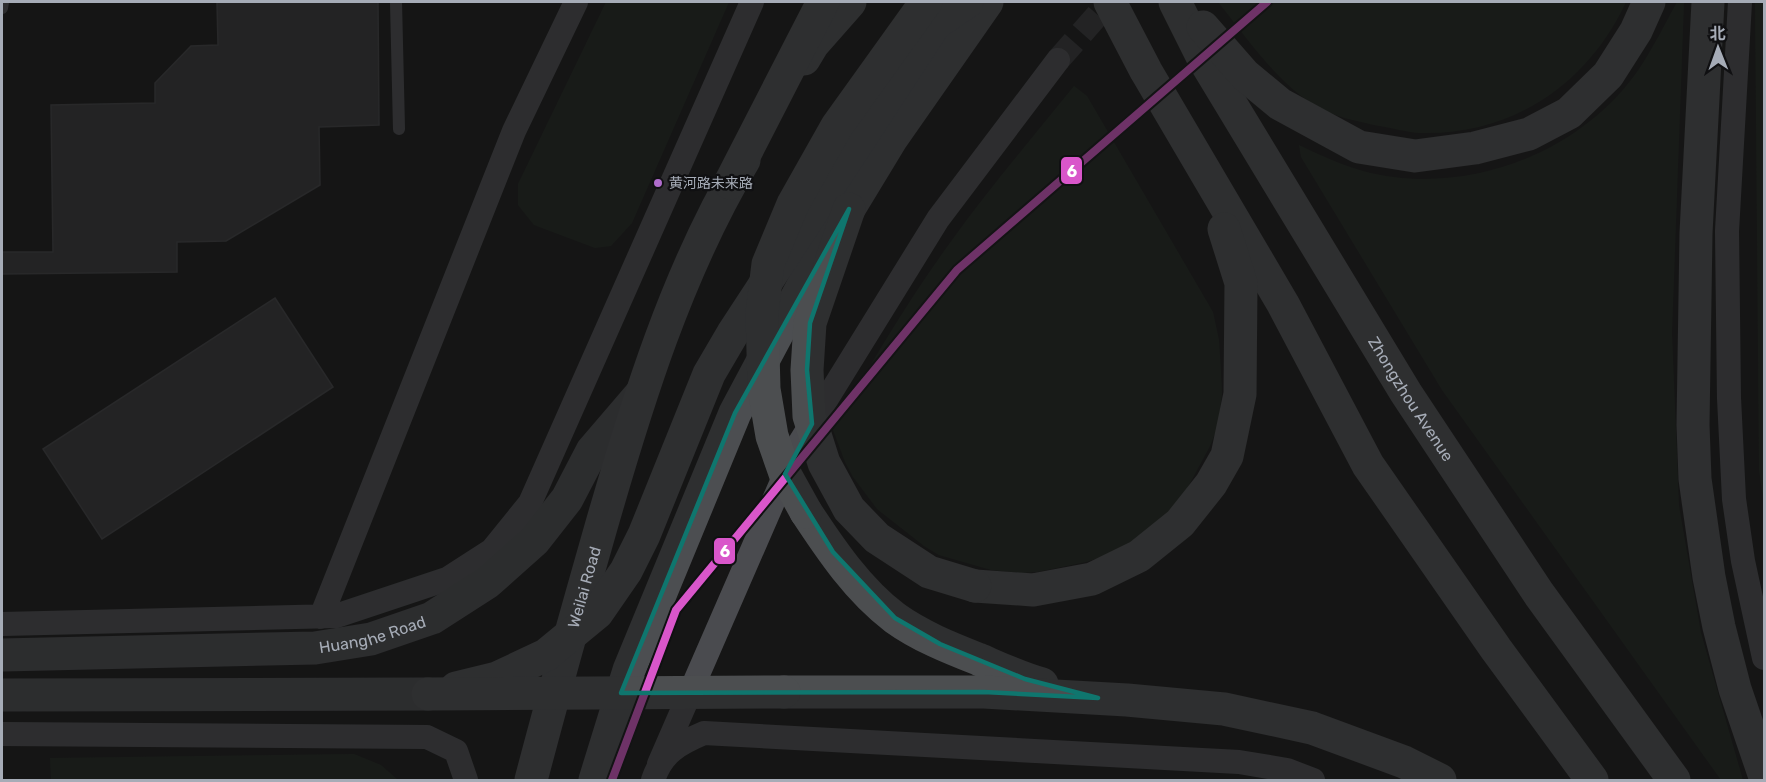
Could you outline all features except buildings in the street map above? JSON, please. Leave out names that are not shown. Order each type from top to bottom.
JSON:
[{"type":"highway","points":[[730,183],[823,2]]},
{"type":"highway","points":[[926,2],[837,126],[793,204],[768,264],[762,313],[764,389],[772,436],[786,476],[806,512],[833,552],[863,588],[895,618],[940,644],[1025,679],[1098,698]]},
{"type":"highway","points":[[1110,2],[1146,71],[1283,304],[1368,465],[1496,649],[1592,780]]},
{"type":"highway","name":"Zhongzhou Avenue","points":[[1175,2],[1203,58],[1406,393],[1539,594],[1674,780]]},
{"type":"highway","points":[[1182,2],[1245,75],[1280,104],[1359,147],[1415,156],[1475,148],[1529,134],[1569,113],[1608,75],[1636,31],[1648,2]]},
{"type":"highway","points":[[1708,2],[1696,233],[1693,425],[1695,479],[1709,577],[1719,627],[1735,689],[1764,774]]},
{"type":"highway","points":[[849,209],[810,323],[807,370],[809,416],[824,463],[849,509],[877,538],[929,572],[975,586],[1033,590],[1092,579],[1139,556],[1180,523],[1211,484],[1227,456],[1240,394],[1241,283],[1209,178]]},
{"type":"highway","points":[[428,694],[984,692],[1098,698],[1224,709],[1312,728],[1404,762],[1440,780]]},
{"type":"main road","name":"Weilai Road","points":[[531,780],[560,669],[640,395],[690,265],[730,183],[813,44],[850,2]]},
{"type":"main road","points":[[2,695],[428,694],[497,678],[546,655],[597,614],[626,571],[644,535],[709,374],[733,333],[935,24],[967,2]]},
{"type":"main road","points":[[595,780],[628,670],[735,413],[807,278],[892,138],[987,2]]},
{"type":"main road","name":"Huanghe Road","points":[[2,655],[315,648],[371,639],[432,618],[488,582],[534,541],[567,499],[592,450],[640,395]]},
{"type":"street","points":[[321,617],[514,132],[576,2]]},
{"type":"street","points":[[2,624],[336,616],[447,579],[492,550],[530,503],[752,2]]},
{"type":"street","points":[[1740,2],[1728,231],[1729,398],[1736,509],[1743,561],[1764,658]]},
{"type":"street","points":[[656,772],[797,447],[938,219],[1058,60]]},
{"type":"street","points":[[656,772],[681,742],[704,733],[1239,762],[1287,770],[1313,780]]},
{"type":"street","points":[[2,734],[427,737],[456,751],[466,780]]},
{"type":"lane","points":[[2,8],[3,2]]},
{"type":"lane","points":[[396,2],[399,129]]},
{"type":"highlighted area","points":[[849,209],[810,323],[807,370],[812,424],[785,474],[833,552],[895,618],[940,644],[1025,679],[1098,698],[984,692],[621,693],[735,413]]},
{"type":"shaded area","points":[[606,2],[729,2],[632,223],[611,246],[595,248],[534,225],[518,205],[518,184]]},
{"type":"shaded area","points":[[1218,2],[1626,2],[1610,31],[1591,57],[1568,80],[1543,99],[1515,114],[1485,125],[1453,132],[1419,133],[1345,118],[1314,105],[1274,71]]},
{"type":"shaded area","points":[[1677,2],[1684,2],[1672,333],[1679,506],[1701,633],[1743,780],[1721,780],[1442,390],[1301,157],[1299,145],[1355,169],[1401,178],[1440,179],[1479,173],[1516,162],[1552,146],[1585,125],[1614,99],[1639,69]]},
{"type":"shaded area","points":[[1755,2],[1764,2],[1764,506],[1759,470]]},
{"type":"shaded area","points":[[1074,86],[1087,96],[1213,312],[1219,340],[1221,371],[1222,394],[1218,426],[1182,498],[1168,514],[1122,551],[1086,562],[1037,572],[991,570],[939,555],[877,509],[853,477],[833,430],[890,333],[936,263],[981,201]]},
{"type":"shaded area","points":[[354,754],[381,765],[398,780],[51,780],[50,758]]},
{"type":"tunnel","points":[[1058,60],[1109,2]]},
{"type":"transit line","name":"6","points":[[612,780],[676,610],[957,270],[1267,2]]},
{"type":"place","name":"黄河路未来路","points":[[658,183]]}]
